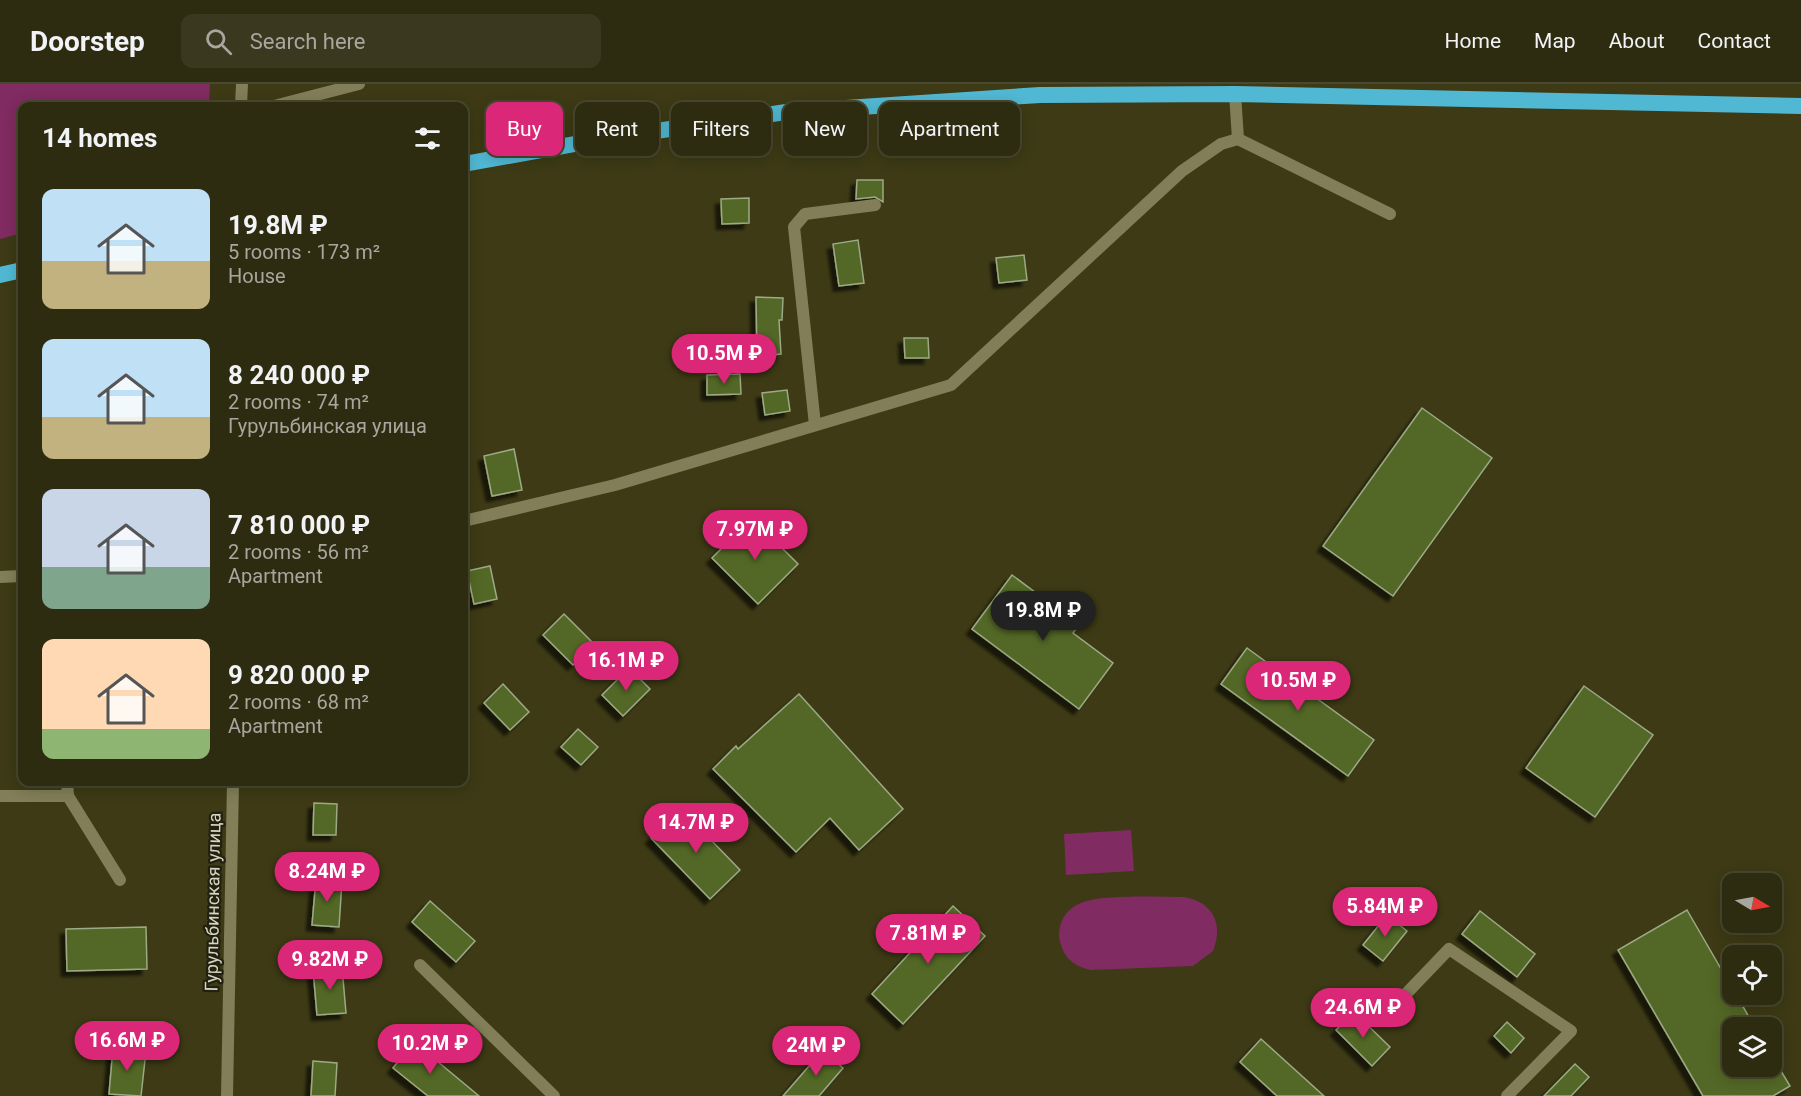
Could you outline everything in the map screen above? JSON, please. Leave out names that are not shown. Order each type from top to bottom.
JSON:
[{"type":"highway","points":[[468,163],[608,138],[786,112],[1040,95],[1235,94],[1801,106]]},
{"type":"highway","points":[[0,275],[18,271]]},
{"type":"street","points":[[241,102],[242,84]]},
{"type":"street","points":[[285,102],[322,89],[358,84]]},
{"type":"street","points":[[1235,94],[1238,139]]},
{"type":"street","points":[[468,520],[615,485],[951,385],[1182,171],[1221,144],[1238,139],[1390,214]]},
{"type":"street","points":[[815,425],[794,227],[805,214],[875,205]]},
{"type":"street","points":[[0,577],[18,576]]},
{"type":"street","points":[[67,786],[68,796],[120,880]]},
{"type":"street","name":"Гурульбинская улица","points":[[227,1096],[233,786]]},
{"type":"street","points":[[0,796],[68,796]]},
{"type":"street","points":[[1404,996],[1449,950],[1571,1031],[1507,1096]]},
{"type":"street","points":[[420,965],[554,1096]]},
{"type":"shaded area","points":[[0,84],[210,84],[209,102],[18,102],[18,234],[0,239]]},
{"type":"shaded area","points":[[1131,830],[1134,871],[1066,875],[1064,834]]},
{"type":"shaded area","points":[[1116,897],[1184,897],[1209,909],[1216,923],[1217,932],[1213,951],[1193,966],[1091,970],[1072,962],[1065,955],[1059,939],[1060,926],[1066,914],[1081,903]]},
{"type":"building","points":[[857,180],[883,180],[883,202],[875,197],[856,199]]},
{"type":"building","points":[[749,198],[749,223],[722,224],[721,199]]},
{"type":"building","points":[[858,240],[864,283],[839,286],[833,244]]},
{"type":"building","points":[[1024,255],[1027,280],[999,283],[996,258]]},
{"type":"building","points":[[756,297],[783,298],[782,320],[779,320],[781,354],[757,356]]},
{"type":"building","points":[[904,338],[928,338],[929,358],[905,358]]},
{"type":"building","points":[[740,374],[741,394],[707,395],[707,375]]},
{"type":"building","points":[[787,390],[790,411],[765,415],[762,393]]},
{"type":"building","points":[[1422,408],[1492,458],[1393,596],[1323,546]]},
{"type":"building","points":[[514,449],[522,490],[492,496],[484,456]]},
{"type":"building","points":[[752,518],[798,564],[758,604],[712,558]]},
{"type":"building","points":[[490,566],[497,599],[474,604],[468,571]]},
{"type":"building","points":[[1012,575],[1079,625],[1073,633],[1113,663],[1079,709],[972,629]]},
{"type":"building","points":[[564,614],[594,644],[573,665],[543,635]]},
{"type":"building","points":[[1247,648],[1374,740],[1348,776],[1221,684]]},
{"type":"building","points":[[629,668],[650,689],[623,716],[602,695]]},
{"type":"building","points":[[503,684],[529,712],[510,730],[484,703]]},
{"type":"building","points":[[1584,686],[1653,735],[1595,817],[1526,768]]},
{"type":"building","points":[[799,694],[903,809],[859,850],[830,818],[796,852],[713,769],[736,746],[738,749]]},
{"type":"building","points":[[578,729],[598,747],[581,765],[561,747]]},
{"type":"building","points":[[314,803],[337,804],[336,835],[313,835]]},
{"type":"building","points":[[681,809],[740,870],[710,899],[651,838]]},
{"type":"building","points":[[316,879],[342,881],[339,927],[312,925]]},
{"type":"building","points":[[430,901],[475,941],[456,962],[412,922]]},
{"type":"building","points":[[953,906],[985,936],[903,1024],[872,994]]},
{"type":"building","points":[[1687,910],[1722,971],[1722,1005],[1742,1005],[1749,1017],[1722,1017],[1722,1077],[1782,1077],[1782,1073],[1790,1086],[1773,1096],[1703,1096],[1618,950]]},
{"type":"building","points":[[1480,911],[1535,954],[1517,977],[1462,934]]},
{"type":"building","points":[[1387,915],[1407,931],[1383,961],[1363,945]]},
{"type":"building","points":[[146,927],[147,969],[67,971],[66,929]]},
{"type":"building","points":[[342,967],[346,1013],[317,1015],[313,969]]},
{"type":"building","points":[[1354,1012],[1390,1047],[1372,1066],[1336,1030]]},
{"type":"building","points":[[1507,1022],[1524,1038],[1511,1053],[1494,1036]]},
{"type":"building","points":[[1261,1039],[1324,1096],[1277,1096],[1240,1062]]},
{"type":"building","points":[[414,1042],[479,1096],[428,1096],[393,1068]]},
{"type":"building","points":[[113,1048],[146,1051],[141,1096],[109,1094]]},
{"type":"building","points":[[823,1050],[843,1068],[819,1096],[783,1096]]},
{"type":"building","points":[[313,1061],[337,1063],[335,1096],[311,1096]]},
{"type":"building","points":[[1575,1064],[1589,1077],[1571,1096],[1544,1096]]}]
